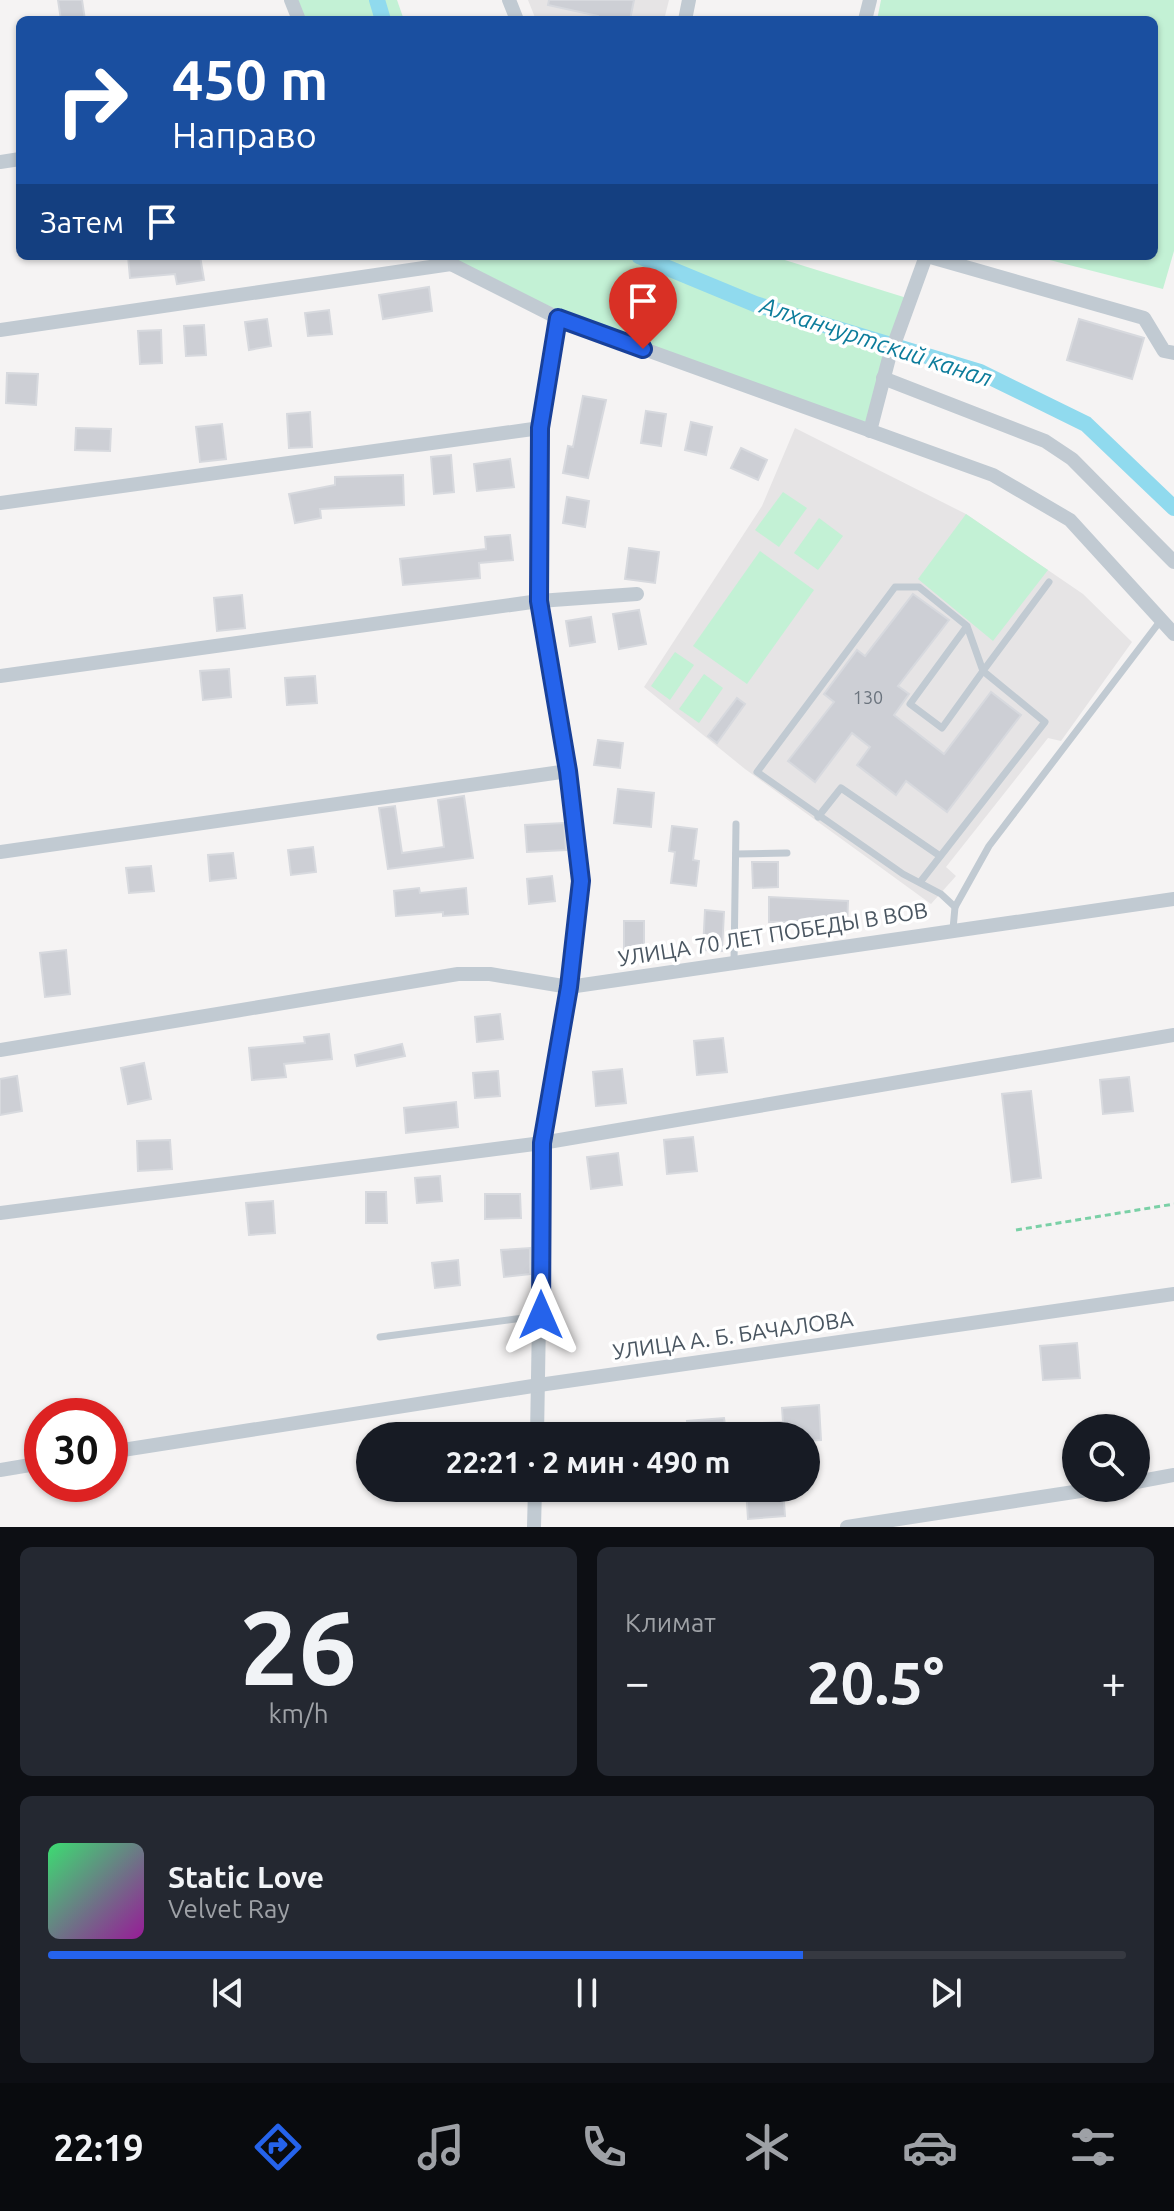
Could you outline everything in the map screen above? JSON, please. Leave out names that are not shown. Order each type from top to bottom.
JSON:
[{"type":"street","points":[[0,330],[447,260],[558,318],[993,475],[1070,520],[1174,634]]},
{"type":"street","points":[[870,431],[889,358],[924,260]]},
{"type":"street","points":[[940,260],[1144,318],[1164,351],[1174,353]]},
{"type":"street","points":[[538,1422],[542,1143],[569,987],[581,881],[568,771],[539,601],[540,428],[558,318]]},
{"type":"street","points":[[883,378],[1045,441],[1072,459],[1174,562]]},
{"type":"street","points":[[0,503],[540,428]]},
{"type":"street","points":[[0,676],[539,601],[637,594]]},
{"type":"street","points":[[0,852],[568,771]]},
{"type":"street","name":"УЛИЦА 70 ЛЕТ ПОБЕДЫ В ВОВ","points":[[0,1050],[458,974],[490,974],[569,987],[1174,899]]},
{"type":"street","points":[[0,1213],[542,1143],[1174,1035]]},
{"type":"street","name":"УЛИЦА А. Б. БАЧАЛОВА","points":[[128,1449],[539,1385],[1174,1294]]},
{"type":"street","points":[[0,1470],[24,1466]]},
{"type":"street","points":[[1150,1479],[1174,1475]]},
{"type":"street","points":[[847,1527],[1062,1494]]},
{"type":"street","points":[[534,1527],[535,1502]]},
{"type":"lane","points":[[967,626],[910,704],[942,728],[1049,582]]},
{"type":"lane","points":[[921,881],[1045,722],[983,671],[967,626],[919,587],[895,587],[757,772],[818,817],[903,874],[921,881],[955,907]]},
{"type":"lane","points":[[953,929],[955,907],[989,846],[1161,620]]},
{"type":"lane","points":[[818,817],[841,788],[940,856]]},
{"type":"lane","points":[[734,962],[736,824]]},
{"type":"lane","points":[[736,854],[787,853]]},
{"type":"lane","points":[[380,1337],[541,1315]]},
{"type":"path","points":[[1016,1230],[1174,1204]]},
{"type":"shaded area","points":[[528,0],[669,0],[665,16],[534,16]]},
{"type":"shaded area","points":[[795,428],[966,514],[1083,594],[1132,642],[1061,741],[1048,738],[946,867],[956,876],[931,904],[745,769],[644,687],[762,506]]},
{"type":"green space","points":[[291,0],[397,0],[403,16],[297,16]]},
{"type":"green space","points":[[881,0],[1174,0],[1174,251],[1163,289],[1050,260],[1158,260],[1158,16],[878,16]]},
{"type":"green space","points":[[451,260],[785,260],[910,299],[870,431],[558,318]]},
{"type":"green space","points":[[783,492],[807,508],[779,547],[755,530]]},
{"type":"green space","points":[[966,514],[1048,570],[993,641],[918,579]]},
{"type":"green space","points":[[819,518],[843,536],[818,570],[794,553]]},
{"type":"green space","points":[[760,551],[814,590],[747,684],[693,646]]},
{"type":"green space","points":[[675,652],[694,665],[670,700],[651,686]]},
{"type":"green space","points":[[704,674],[723,688],[699,723],[679,709]]},
{"type":"building","points":[[58,0],[82,0],[84,16],[60,16]]},
{"type":"building","points":[[549,0],[634,0],[631,16],[598,16],[548,5]]},
{"type":"building","points":[[128,260],[201,260],[204,280],[177,284],[175,274],[130,278]]},
{"type":"building","points":[[429,287],[432,311],[383,319],[379,295]]},
{"type":"building","points":[[329,310],[332,334],[308,336],[305,313]]},
{"type":"building","points":[[267,319],[271,346],[249,350],[245,322]]},
{"type":"building","points":[[1079,319],[1144,338],[1132,379],[1067,360]]},
{"type":"building","points":[[204,325],[206,355],[186,356],[184,326]]},
{"type":"building","points":[[161,330],[162,363],[140,364],[138,331]]},
{"type":"building","points":[[7,373],[38,374],[36,405],[6,403]]},
{"type":"building","points":[[583,396],[606,400],[588,478],[563,473],[568,446],[573,447]]},
{"type":"building","points":[[646,411],[666,414],[661,446],[641,443]]},
{"type":"building","points":[[310,412],[312,447],[289,448],[287,414]]},
{"type":"building","points":[[691,422],[712,427],[706,455],[685,450]]},
{"type":"building","points":[[222,424],[226,459],[200,462],[196,427]]},
{"type":"building","points":[[76,428],[111,429],[110,451],[75,450]]},
{"type":"building","points":[[741,448],[767,460],[758,480],[731,468]]},
{"type":"building","points":[[451,455],[454,492],[434,494],[431,457]]},
{"type":"building","points":[[510,459],[514,487],[477,491],[474,464]]},
{"type":"building","points":[[403,475],[404,505],[320,509],[321,518],[295,523],[289,494],[335,485],[335,477]]},
{"type":"building","points":[[567,497],[589,501],[585,527],[563,523]]},
{"type":"building","points":[[510,535],[513,560],[479,563],[480,578],[403,585],[400,559],[486,549],[485,537]]},
{"type":"building","points":[[629,548],[659,552],[655,583],[625,579]]},
{"type":"building","points":[[913,594],[949,620],[898,686],[909,694],[894,715],[944,754],[991,692],[1021,715],[947,812],[906,781],[896,795],[857,765],[870,747],[852,733],[815,782],[788,761],[834,702],[824,694],[857,650],[865,656]]},
{"type":"building","points":[[242,595],[245,628],[217,631],[214,598]]},
{"type":"building","points":[[639,610],[646,644],[619,649],[613,614]]},
{"type":"building","points":[[591,617],[595,642],[570,646],[566,621]]},
{"type":"building","points":[[229,669],[231,697],[203,700],[200,671]]},
{"type":"building","points":[[315,676],[317,703],[287,705],[285,678]]},
{"type":"building","points":[[737,698],[745,704],[717,743],[708,736]]},
{"type":"building","points":[[598,740],[623,743],[620,768],[594,765]]},
{"type":"building","points":[[618,789],[654,793],[651,827],[614,823]]},
{"type":"building","points":[[464,796],[473,858],[388,869],[379,808],[395,806],[402,853],[444,847],[438,800]]},
{"type":"building","points":[[564,823],[566,850],[527,852],[525,825]]},
{"type":"building","points":[[672,826],[697,829],[693,860],[699,861],[696,886],[671,883],[675,852],[669,851]]},
{"type":"building","points":[[313,847],[316,872],[291,875],[288,850]]},
{"type":"building","points":[[233,853],[236,878],[210,881],[208,855]]},
{"type":"building","points":[[752,862],[778,862],[778,887],[753,888]]},
{"type":"building","points":[[151,866],[154,891],[129,893],[126,868]]},
{"type":"building","points":[[552,876],[555,901],[529,904],[527,879]]},
{"type":"building","points":[[419,888],[420,893],[466,888],[468,914],[443,916],[443,912],[396,916],[394,891]]},
{"type":"building","points":[[769,897],[848,901],[847,928],[814,926],[814,922],[769,922]]},
{"type":"building","points":[[705,910],[724,912],[722,951],[703,950]]},
{"type":"building","points":[[624,921],[644,921],[644,954],[624,954]]},
{"type":"building","points":[[66,950],[70,994],[45,997],[40,953]]},
{"type":"building","points":[[500,1014],[503,1039],[477,1042],[475,1017]]},
{"type":"building","points":[[329,1034],[332,1059],[284,1064],[286,1077],[252,1080],[249,1048],[305,1043],[304,1037]]},
{"type":"building","points":[[723,1038],[727,1072],[697,1075],[694,1041]]},
{"type":"building","points":[[402,1044],[405,1056],[357,1066],[355,1055]]},
{"type":"building","points":[[144,1063],[151,1099],[128,1104],[121,1068]]},
{"type":"building","points":[[622,1069],[626,1103],[596,1106],[593,1072]]},
{"type":"building","points":[[498,1071],[500,1096],[475,1098],[473,1073]]},
{"type":"building","points":[[17,1076],[22,1111],[0,1115],[0,1079]]},
{"type":"building","points":[[1129,1077],[1133,1111],[1103,1114],[1100,1080]]},
{"type":"building","points":[[1031,1091],[1041,1178],[1012,1182],[1002,1094]]},
{"type":"building","points":[[456,1102],[458,1127],[406,1133],[404,1108]]},
{"type":"building","points":[[693,1137],[697,1171],[667,1174],[664,1140]]},
{"type":"building","points":[[170,1140],[172,1169],[138,1171],[137,1141]]},
{"type":"building","points":[[618,1153],[622,1185],[591,1189],[587,1157]]},
{"type":"building","points":[[440,1176],[442,1201],[417,1203],[415,1178]]},
{"type":"building","points":[[366,1192],[386,1192],[387,1223],[366,1223]]},
{"type":"building","points":[[485,1194],[520,1194],[521,1218],[485,1219]]},
{"type":"building","points":[[273,1201],[275,1233],[249,1235],[246,1203]]},
{"type":"building","points":[[530,1248],[530,1274],[504,1277],[501,1250]]},
{"type":"building","points":[[458,1260],[460,1285],[435,1288],[432,1263]]},
{"type":"building","points":[[1077,1343],[1080,1378],[1043,1380],[1040,1346]]},
{"type":"building","points":[[819,1405],[820,1422],[783,1422],[782,1408]]},
{"type":"building","points":[[724,1418],[725,1422],[687,1422],[687,1421]]},
{"type":"building","points":[[747,1502],[784,1502],[785,1516],[748,1519]]},
{"type":"waterway","name":"Алханчуртский канал","points":[[377,0],[382,16]]},
{"type":"waterway","name":"Алханчуртский канал","points":[[649,260],[755,304],[980,372],[1086,424],[1174,508]]},
{"type":"route","points":[[541,1315],[542,1143],[569,987],[581,881],[568,771],[539,601],[540,428],[558,318],[643,349]]}]
